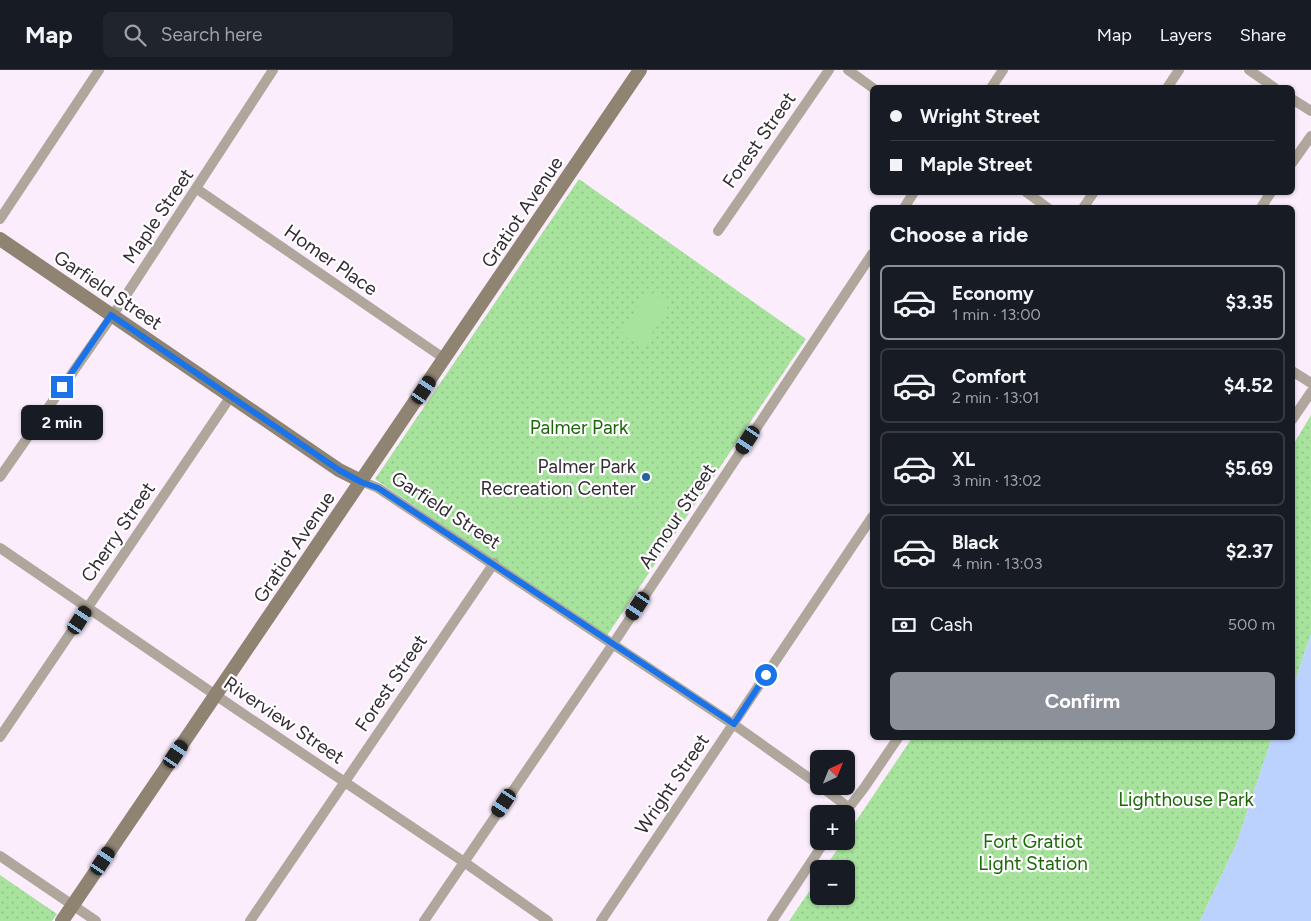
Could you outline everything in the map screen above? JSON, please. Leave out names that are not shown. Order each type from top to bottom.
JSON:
[{"type":"street","points":[[0,219],[99,70]]},
{"type":"street","name":"Maple Street","points":[[0,477],[197,189],[273,70]]},
{"type":"street","name":"Gratiot Avenue","points":[[62,921],[640,70]]},
{"type":"street","name":"Forest Street","points":[[718,231],[829,70]]},
{"type":"street","points":[[848,70],[870,86]]},
{"type":"street","points":[[993,85],[1003,70]]},
{"type":"street","points":[[1169,85],[1180,70]]},
{"type":"street","points":[[1249,70],[1272,85]]},
{"type":"street","points":[[1295,101],[1311,111]]},
{"type":"street","points":[[1295,158],[1311,136]]},
{"type":"street","name":"Homer Place","points":[[197,189],[445,359]]},
{"type":"street","points":[[1030,195],[1044,205]]},
{"type":"street","name":"Garfield Street","points":[[0,239],[339,470],[361,482],[378,488],[494,563],[734,724],[810,779]]},
{"type":"street","name":"Armour Street","points":[[424,921],[613,644],[870,257]]},
{"type":"street","points":[[1295,373],[1311,383]]},
{"type":"street","points":[[1295,416],[1311,392]]},
{"type":"street","name":"Cherry Street","points":[[0,737],[231,396]]},
{"type":"street","name":"Wright Street","points":[[601,921],[870,521]]},
{"type":"street","name":"Riverview Street","points":[[0,548],[215,696],[464,862],[548,921]]},
{"type":"street","name":"Forest Street","points":[[250,921],[494,563]]},
{"type":"street","points":[[850,805],[897,740]]},
{"type":"street","name":"Garfield Street","points":[[829,795],[840,805]]},
{"type":"street","points":[[772,921],[819,850]]},
{"type":"street","points":[[0,856],[96,921]]},
{"type":"green space","name":"Palmer Park","points":[[579,179],[806,339],[606,637],[375,479]]},
{"type":"green space","points":[[647,290],[669,304],[644,348],[621,334]]},
{"type":"green space","points":[[1311,415],[1311,634],[1295,681],[1295,442]]},
{"type":"green space","points":[[911,740],[1271,740],[1236,845],[1200,921],[789,921],[810,890],[810,905],[855,905],[855,860],[830,860],[837,850],[855,850],[855,823]]},
{"type":"green space","points":[[0,875],[57,914],[52,921],[0,921]]},
{"type":"water","points":[[1311,634],[1311,921],[1200,921],[1236,845],[1271,740],[1295,740],[1295,681]]},
{"type":"place","name":"Palmer Park Recreation Center","points":[[646,477]]},
{"type":"route","points":[[62,387],[111,315],[339,470],[361,482],[378,488],[494,563],[734,724],[766,675]]},
{"type":"park label","name":"Lighthouse Park","points":[[1186,799]]},
{"type":"park label","name":"Fort Gratiot Light Station","points":[[1033,852]]}]
